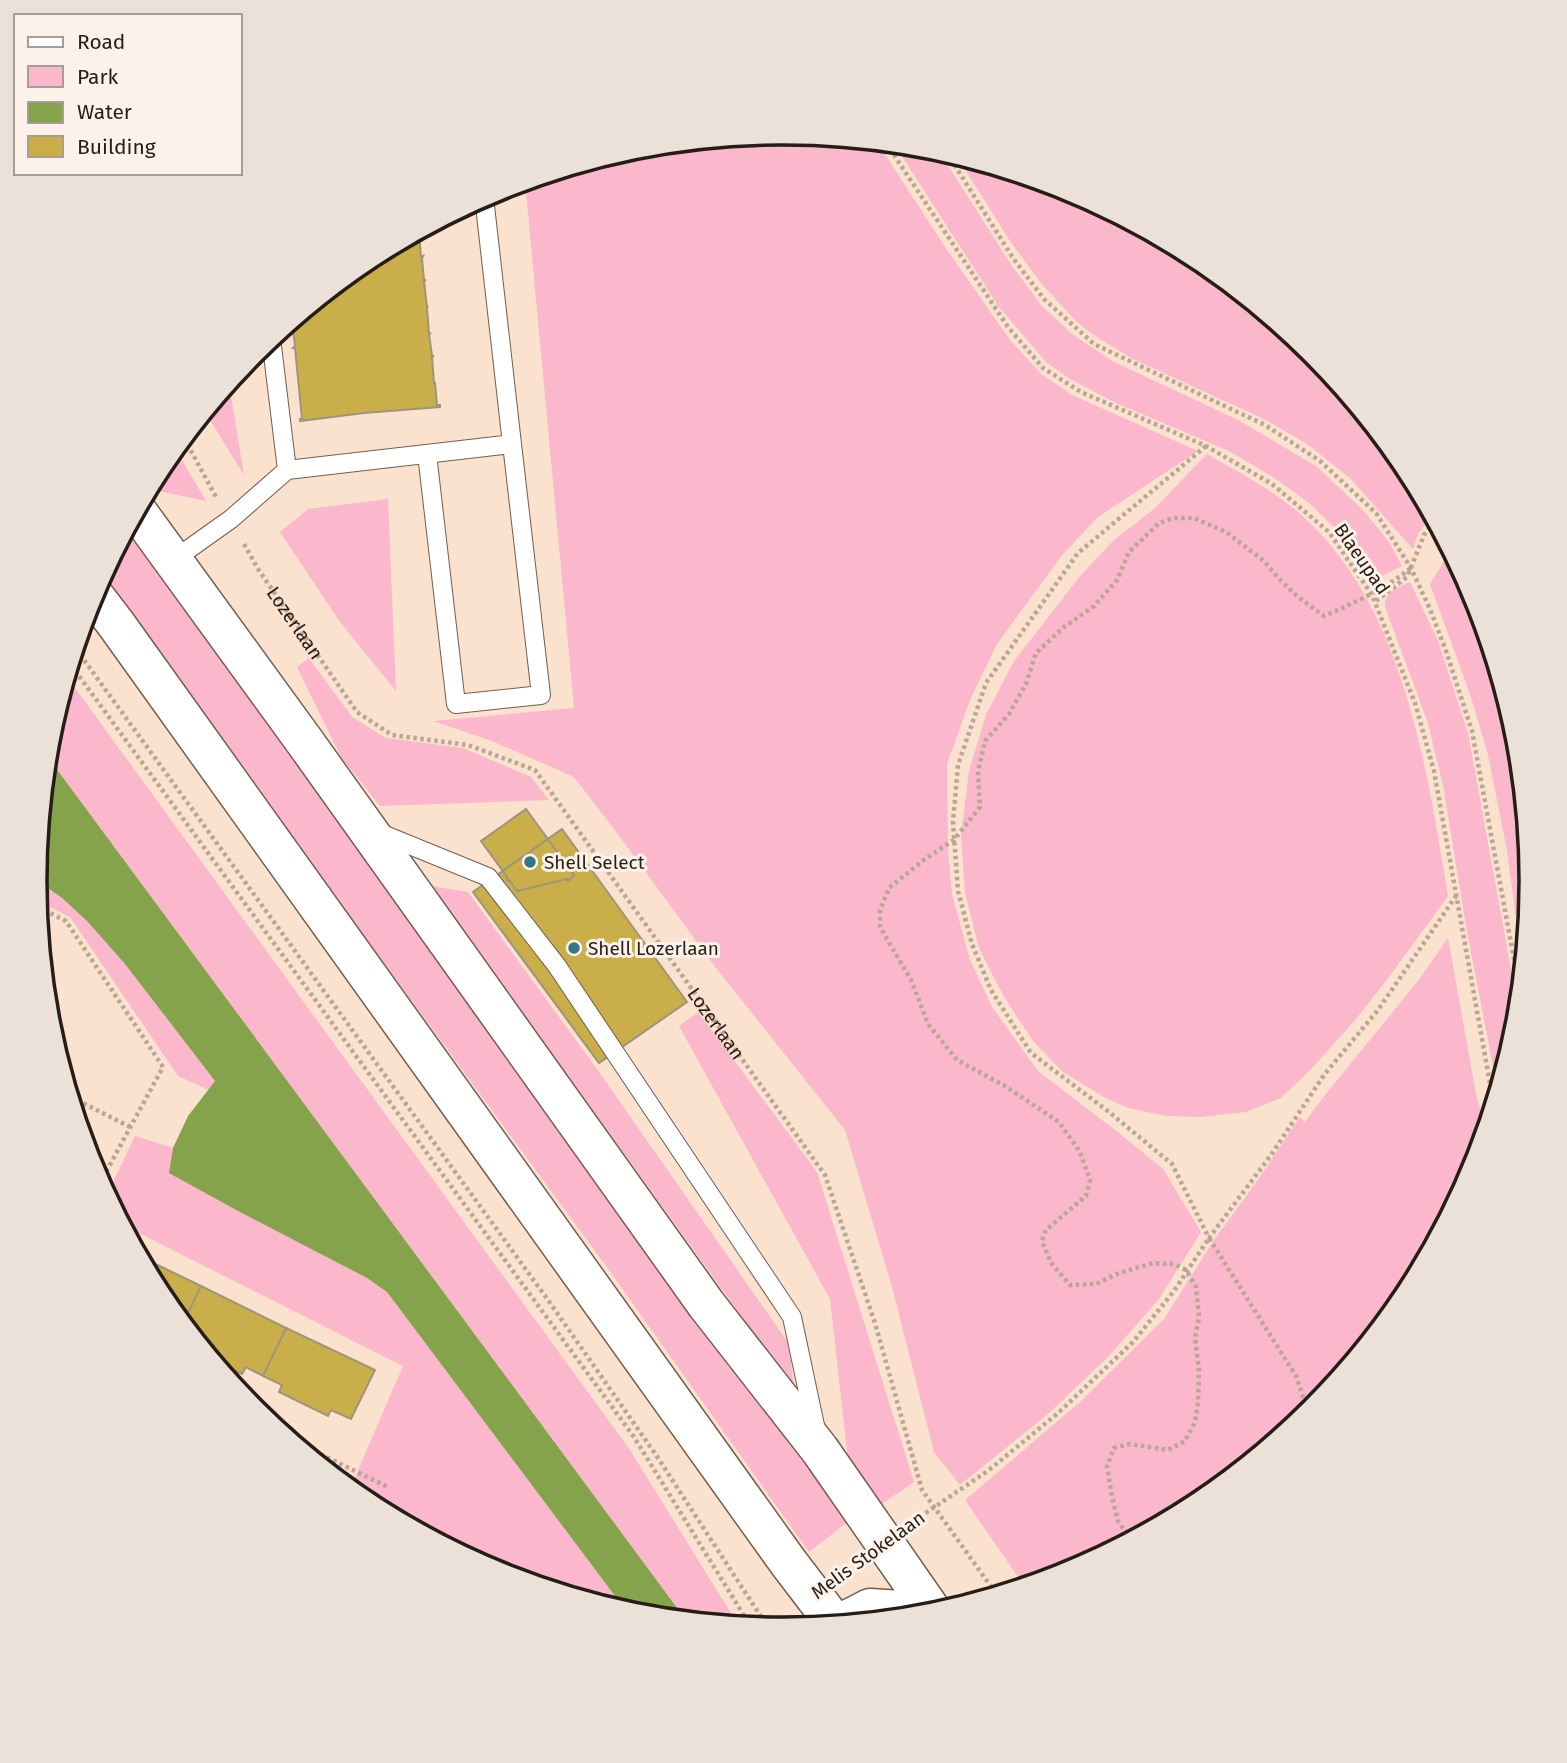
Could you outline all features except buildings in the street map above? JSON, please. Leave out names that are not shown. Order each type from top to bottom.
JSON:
[{"type":"main road","points":[[143,519],[706,1304],[820,1450],[927,1604]]},
{"type":"main road","points":[[101,605],[780,1551],[830,1616]]},
{"type":"main road","name":"Melis Stokelaan","points":[[860,1613],[870,1608],[890,1610]]},
{"type":"lane","points":[[427,454],[456,705],[541,695],[485,209]]},
{"type":"lane","points":[[273,352],[286,470]]},
{"type":"lane","points":[[172,561],[231,519],[286,470],[512,444]]},
{"type":"lane","points":[[366,828],[488,877],[557,966],[792,1317],[820,1450]]},
{"type":"path","name":"Blaeupad","points":[[893,154],[1008,327],[1043,368],[1081,392],[1206,446],[1272,484],[1329,532],[1376,601],[1415,703],[1433,771],[1491,1087]]},
{"type":"path","points":[[955,166],[1013,258],[1044,299],[1094,344],[1265,425],[1320,461],[1376,513],[1411,568],[1447,651],[1472,731],[1515,962]]},
{"type":"path","points":[[1206,446],[1077,553],[986,683],[958,765],[953,821],[958,891],[972,944],[991,990],[1031,1053],[1172,1164],[1209,1238],[1296,1377],[1305,1401]]},
{"type":"path","name":"Lozerlaan","points":[[189,447],[258,569],[357,712],[392,735],[468,745],[536,770],[817,1163],[825,1175],[875,1324],[922,1490],[992,1588]]},
{"type":"path","points":[[1126,1533],[1118,1521],[1107,1465],[1114,1448],[1130,1444],[1168,1450],[1185,1441],[1195,1422],[1199,1370],[1195,1338],[1199,1317],[1196,1287],[1186,1270],[1174,1264],[1153,1264],[1119,1273],[1096,1284],[1070,1286],[1051,1263],[1042,1241],[1046,1230],[1086,1196],[1090,1180],[1080,1152],[1059,1122],[1005,1086],[957,1060],[928,1024],[911,979],[880,927],[880,910],[889,888],[954,840],[980,807],[978,771],[985,741],[1009,715],[1026,684],[1036,653],[1064,627],[1094,606],[1117,580],[1129,552],[1159,523],[1173,517],[1194,518],[1226,532],[1265,561],[1298,597],[1324,616],[1372,595],[1411,568]]},
{"type":"path","points":[[1376,601],[1407,577],[1430,529]]},
{"type":"path","points":[[82,658],[548,1300],[656,1455],[762,1617]]},
{"type":"path","points":[[77,674],[634,1437],[744,1616]]},
{"type":"path","name":"Melis Stokelaan","points":[[884,1541],[989,1470],[1057,1414],[1133,1342],[1174,1291],[1186,1270],[1270,1155],[1324,1075],[1378,1010],[1456,896]]},
{"type":"path","points":[[48,912],[66,921],[163,1067],[107,1171]]},
{"type":"path","points":[[81,1102],[130,1127]]},
{"type":"path","points":[[322,1455],[390,1488]]},
{"type":"path","name":"Melis Stokelaan","points":[[783,1618],[812,1594]]},
{"type":"green space","points":[[784,145],[884,153],[1010,340],[1041,374],[1072,395],[1198,451],[1098,517],[1063,554],[997,644],[970,700],[947,764],[948,849],[952,894],[970,960],[992,1007],[1038,1071],[1163,1169],[1201,1232],[1159,1299],[1108,1357],[1048,1414],[960,1485],[934,1452],[891,1283],[845,1130],[716,968],[574,777],[492,741],[433,721],[574,708],[526,192],[593,170],[687,152]]},
{"type":"green space","points":[[901,155],[947,164],[1012,266],[1042,306],[1072,334],[1112,361],[1238,420],[1316,466],[1364,511],[1389,542],[1402,566],[1372,581],[1334,527],[1309,503],[1231,452],[1116,403],[1070,379],[1047,363],[999,307]]},
{"type":"green space","points":[[964,168],[1020,184],[1109,221],[1193,269],[1232,297],[1304,361],[1368,433],[1396,472],[1426,522],[1418,534],[1413,549],[1350,478],[1307,444],[1268,421],[1131,358],[1092,334],[1076,321],[1040,282],[1010,241]]},
{"type":"green space","points":[[231,395],[244,475],[210,420]]},
{"type":"green space","points":[[1207,454],[1273,493],[1309,522],[1342,559],[1368,602],[1390,648],[1407,696],[1431,797],[1448,896],[1356,1019],[1281,1098],[1246,1112],[1200,1117],[1167,1116],[1128,1108],[1102,1096],[1063,1072],[1033,1041],[1004,997],[979,948],[965,893],[961,835],[969,771],[986,715],[1014,661],[1081,575],[1114,540],[1154,509]]},
{"type":"green space","points":[[181,458],[206,501],[159,491]]},
{"type":"green space","points":[[388,499],[396,691],[340,622],[280,532],[308,509]]},
{"type":"green space","points":[[134,536],[656,1264],[849,1521],[809,1552],[609,1270],[109,587]]},
{"type":"green space","points":[[1445,559],[1481,645],[1495,691],[1506,738],[1518,833],[1518,931],[1507,850],[1488,755],[1471,697],[1430,584]]},
{"type":"green space","points":[[1410,582],[1438,641],[1468,733],[1513,979],[1494,1074],[1466,926],[1443,785],[1427,720],[1385,607],[1387,597],[1396,588]]},
{"type":"green space","points":[[309,658],[352,717],[386,738],[463,748],[531,777],[549,800],[380,806],[341,757],[297,667]]},
{"type":"green space","points":[[74,686],[630,1450],[733,1616],[678,1610],[56,769]]},
{"type":"green space","points":[[431,886],[468,892],[597,1069],[789,1344],[794,1389]]},
{"type":"green space","points":[[47,888],[87,921],[125,964],[215,1081],[209,1090],[178,1076],[70,917],[48,906]]},
{"type":"green space","points":[[1448,938],[1482,1115],[1444,1207],[1396,1291],[1337,1367],[1269,1435],[1232,1466],[1193,1494],[1109,1542],[1020,1579],[965,1500],[1079,1403],[1164,1319],[1214,1240],[1300,1117],[1305,1122],[1418,981]]},
{"type":"green space","points":[[698,1012],[817,1172],[914,1482],[879,1506],[848,1460],[830,1299],[679,1026]]},
{"type":"green space","points":[[135,1136],[173,1148],[170,1173],[367,1278],[387,1292],[617,1599],[547,1579],[502,1562],[415,1519],[354,1480],[403,1366],[136,1232],[112,1184]]},
{"type":"water","points":[[56,769],[678,1610],[617,1599],[387,1292],[367,1278],[169,1173],[173,1148],[188,1116],[215,1081],[125,964],[87,921],[47,888],[49,833]]},
{"type":"place","name":"Shell Select","points":[[530,862]]},
{"type":"place","name":"Shell Lozerlaan","points":[[574,948]]}]
